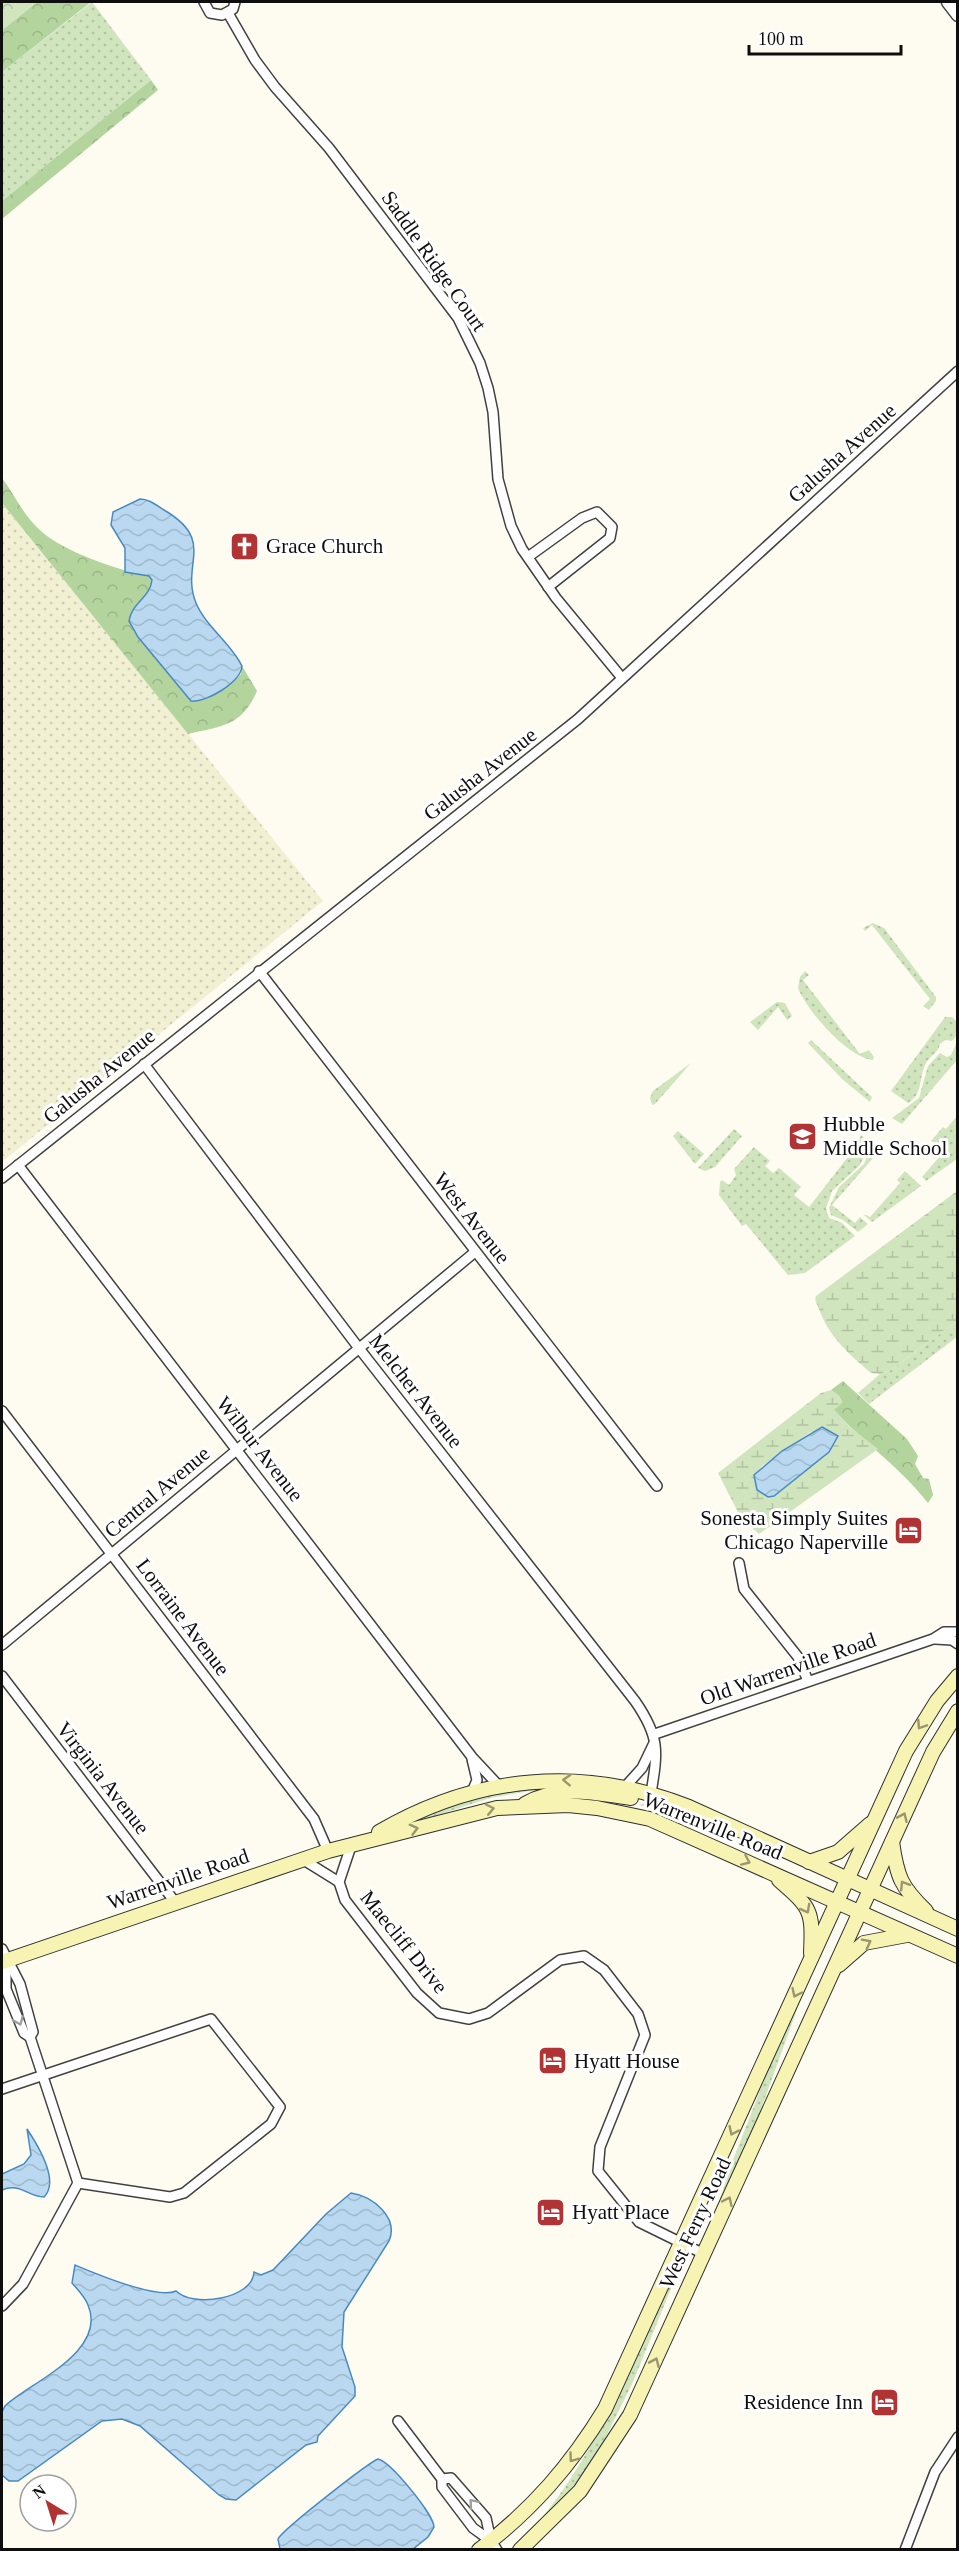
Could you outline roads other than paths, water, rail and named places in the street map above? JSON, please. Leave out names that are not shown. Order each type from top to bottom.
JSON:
[{"type":"main road","points":[[838,1901],[914,1737],[957,1676]]},
{"type":"main road","points":[[870,1890],[933,1752],[957,1711]]},
{"type":"main road","name":"Warrenville Road","points":[[369,1838],[424,1808],[472,1792],[499,1786],[557,1780],[624,1788],[651,1793],[689,1807],[957,1929]]},
{"type":"main road","points":[[523,1805],[543,1793],[594,1793],[632,1798],[651,1793]]},
{"type":"main road","name":"Warrenville Road","points":[[3,1957],[369,1838],[412,1830],[497,1808],[523,1805],[597,1808],[650,1819],[957,1956]]},
{"type":"main road","points":[[809,1862],[846,1846],[876,1818]]},
{"type":"main road","points":[[892,1842],[895,1867],[903,1887],[934,1918]]},
{"type":"main road","points":[[768,1871],[806,1905],[812,1925],[810,1962]]},
{"type":"main road","name":"West Ferry Road","points":[[520,2550],[580,2491],[615,2440],[646,2382],[870,1890]]},
{"type":"main road","name":"West Ferry Road","points":[[489,2547],[545,2493],[575,2456],[621,2378],[838,1901]]},
{"type":"main road","points":[[834,1970],[864,1943],[909,1934]]},
{"type":"street","points":[[204,2],[210,13],[216,15],[228,13],[235,2]]},
{"type":"street","points":[[948,2],[957,15]]},
{"type":"street","name":"Saddle Ridge Court","points":[[228,13],[261,69],[329,148],[458,318],[470,340],[488,388],[504,503],[511,526],[528,557],[548,586],[622,678]]},
{"type":"street","name":"Galusha Avenue","points":[[2,1178],[578,719],[957,371]]},
{"type":"street","points":[[528,557],[582,518],[597,512],[610,523],[612,527],[610,538],[548,586]]},
{"type":"street","name":"West Avenue","points":[[259,971],[657,1486]]},
{"type":"street","name":"Melcher Avenue","points":[[144,1064],[358,1347],[635,1701],[655,1737]]},
{"type":"street","name":"Wilbur Avenue","points":[[18,1165],[472,1757],[499,1786]]},
{"type":"street","name":"Central Avenue","points":[[2,1645],[475,1252]]},
{"type":"street","name":"Lorraine Avenue","points":[[2,1411],[314,1819],[328,1851]]},
{"type":"street","points":[[739,1563],[744,1588],[798,1657],[808,1681]]},
{"type":"street","name":"Old Warrenville Road","points":[[655,1737],[808,1681],[933,1639],[944,1632],[957,1632]]},
{"type":"street","points":[[933,1639],[952,1640],[957,1644]]},
{"type":"street","name":"Virginia Avenue","points":[[2,1676],[175,1902]]},
{"type":"street","points":[[624,1788],[642,1768],[655,1737]]},
{"type":"street","points":[[651,1793],[656,1760],[655,1737]]},
{"type":"street","points":[[472,1757],[477,1780],[472,1792]]},
{"type":"street","name":"Maecliff Drive","points":[[339,1882],[352,1843]]},
{"type":"street","name":"Maecliff Drive","points":[[302,1859],[339,1882],[349,1905],[417,1993],[431,2007],[449,2016],[469,2019],[488,2013],[560,1959],[584,1956],[598,1964],[638,2014],[645,2035],[600,2147],[598,2171],[639,2222],[704,2254]]},
{"type":"street","points":[[2,2306],[23,2284],[78,2183],[30,2037],[24,2033],[6,1989],[3,1957]]},
{"type":"street","points":[[3,1957],[21,1986],[33,2032],[30,2037]]},
{"type":"street","points":[[2,2089],[211,2019],[279,2107],[271,2124],[184,2193],[170,2197],[78,2183]]},
{"type":"street","points":[[398,2421],[442,2479],[442,2487],[489,2547]]},
{"type":"street","points":[[905,2550],[934,2472],[957,2437]]},
{"type":"street","points":[[442,2479],[451,2478],[486,2518],[489,2547]]},
{"type":"water","points":[[140,499],[149,501],[164,510],[180,521],[189,532],[193,543],[192,589],[196,603],[200,612],[232,650],[242,666],[236,678],[229,685],[205,699],[191,701],[138,637],[129,621],[134,609],[151,586],[152,580],[149,576],[125,572],[125,548],[111,525],[113,512]]},
{"type":"water","points":[[822,1427],[838,1436],[829,1452],[774,1496],[768,1497],[757,1490],[754,1475],[782,1451]]},
{"type":"water","points":[[27,2129],[41,2153],[48,2172],[50,2182],[44,2197],[14,2188],[2,2190],[2,2174],[24,2164],[31,2155]]},
{"type":"water","points":[[351,2193],[359,2195],[375,2203],[382,2210],[387,2216],[391,2232],[389,2241],[344,2312],[342,2347],[355,2387],[355,2396],[318,2436],[317,2442],[306,2445],[236,2500],[226,2499],[219,2495],[140,2426],[122,2419],[102,2421],[29,2473],[18,2473],[18,2481],[9,2481],[2,2475],[2,2412],[5,2406],[63,2364],[77,2352],[87,2337],[91,2322],[87,2302],[72,2283],[75,2265],[141,2289],[167,2293],[176,2291],[195,2299],[221,2298],[244,2289],[251,2281],[254,2272],[261,2275],[273,2270],[326,2214]]},
{"type":"water","points":[[378,2459],[392,2469],[420,2501],[434,2527],[428,2537],[413,2549],[280,2549],[278,2539],[283,2533],[326,2497]]},
{"type":"place","name":"Grace Church","points":[[245,546]]},
{"type":"place","name":"Hubble Middle School","points":[[802,1136]]},
{"type":"place","name":"Sonesta Simply Suites Chicago Naperville","points":[[909,1530]]},
{"type":"place","name":"Hyatt House","points":[[553,2061]]},
{"type":"place","name":"Hyatt Place","points":[[551,2212]]},
{"type":"place","name":"Residence Inn","points":[[884,2402]]}]
